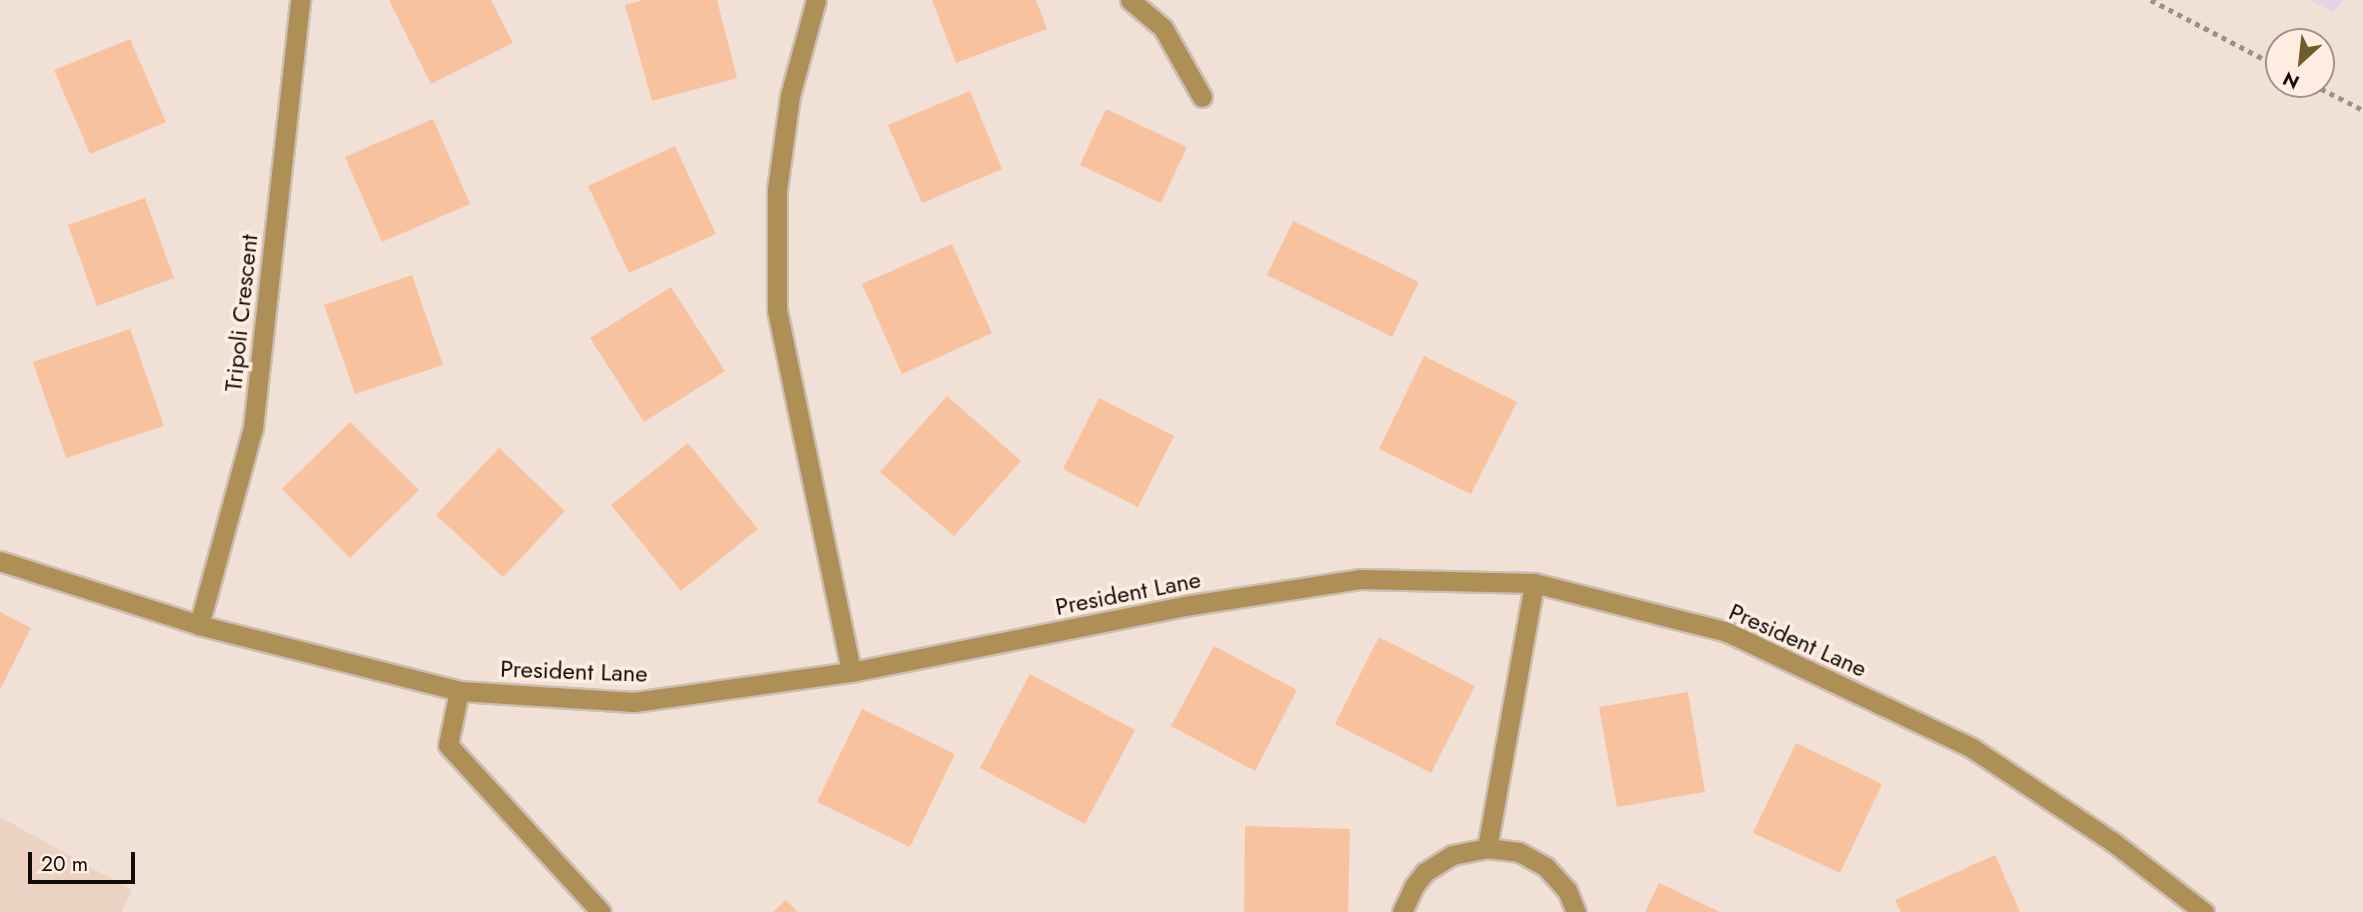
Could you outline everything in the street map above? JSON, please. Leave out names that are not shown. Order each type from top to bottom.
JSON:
[{"type":"street","name":"Tripoli Crescent","points":[[199,625],[253,428],[300,0]]},
{"type":"street","points":[[816,0],[790,96],[777,190],[777,310],[851,672]]},
{"type":"street","points":[[1130,0],[1163,27],[1202,97]]},
{"type":"street","name":"President Lane","points":[[0,561],[199,625],[459,691],[635,702],[851,672],[1185,606],[1362,579],[1534,583],[1727,632],[1972,748],[2113,842],[2194,909]]},
{"type":"street","points":[[1487,848],[1534,583]]},
{"type":"street","points":[[459,691],[448,745],[601,912]]},
{"type":"street","points":[[1402,912],[1414,886],[1425,872],[1452,855],[1487,848],[1519,852],[1546,867],[1567,890],[1576,912]]},
{"type":"path","points":[[2151,0],[2265,60]]},
{"type":"path","points":[[2335,96],[2363,110]]},
{"type":"shaded area","points":[[2310,0],[2344,0],[2333,12]]},
{"type":"shaded area","points":[[0,817],[132,890],[121,912],[0,912]]},
{"type":"building","points":[[389,0],[491,0],[513,43],[431,84]]},
{"type":"building","points":[[643,0],[717,0],[737,78],[652,101],[625,5]]},
{"type":"building","points":[[932,0],[1036,0],[1047,29],[956,63]]},
{"type":"building","points":[[130,39],[166,122],[90,154],[54,70]]},
{"type":"building","points":[[970,91],[1002,169],[922,203],[888,125]]},
{"type":"building","points":[[1106,109],[1187,147],[1161,203],[1080,165]]},
{"type":"building","points":[[433,119],[470,204],[382,242],[345,157]]},
{"type":"building","points":[[675,146],[716,234],[629,273],[588,186]]},
{"type":"building","points":[[145,198],[174,278],[97,306],[68,225]]},
{"type":"building","points":[[1293,221],[1419,282],[1392,337],[1267,275]]},
{"type":"building","points":[[952,244],[992,333],[902,374],[862,284]]},
{"type":"building","points":[[412,275],[443,365],[355,394],[324,305]]},
{"type":"building","points":[[671,287],[725,371],[644,422],[590,338]]},
{"type":"building","points":[[130,329],[164,426],[66,458],[33,362]]},
{"type":"building","points":[[1424,356],[1517,402],[1471,494],[1379,449]]},
{"type":"building","points":[[947,396],[1021,461],[954,536],[880,472]]},
{"type":"building","points":[[1099,398],[1174,436],[1138,507],[1063,469]]},
{"type":"building","points":[[350,422],[419,490],[350,558],[282,489]]},
{"type":"building","points":[[688,443],[758,529],[681,591],[611,505]]},
{"type":"building","points":[[499,448],[565,511],[503,577],[436,515]]},
{"type":"building","points":[[0,612],[31,628],[0,690]]},
{"type":"building","points":[[1379,637],[1475,686],[1431,773],[1335,724]]},
{"type":"building","points":[[1214,646],[1297,690],[1255,771],[1171,726]]},
{"type":"building","points":[[1030,674],[1135,730],[1085,824],[980,768]]},
{"type":"building","points":[[1688,692],[1705,792],[1617,807],[1599,707]]},
{"type":"building","points":[[862,709],[955,754],[910,847],[817,802]]},
{"type":"building","points":[[1796,743],[1882,784],[1840,873],[1753,833]]},
{"type":"building","points":[[1245,826],[1350,829],[1348,912],[1244,912]]},
{"type":"building","points":[[1995,855],[2020,912],[1901,912],[1895,900]]},
{"type":"building","points":[[1659,883],[1720,912],[1645,912]]},
{"type":"building","points":[[786,900],[798,912],[773,912]]}]
